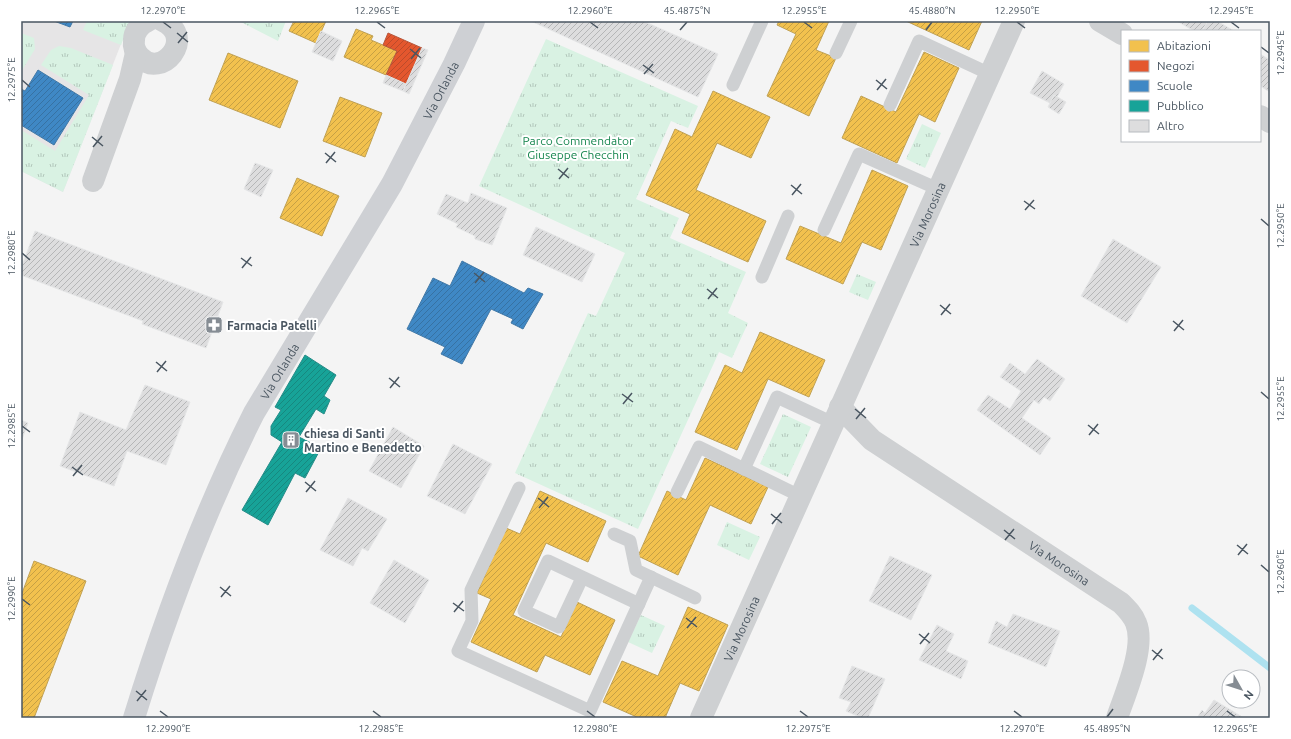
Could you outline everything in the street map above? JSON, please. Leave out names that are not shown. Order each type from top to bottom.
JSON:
[{"type":"main road","name":"Via Orlanda","points":[[134,718],[184,573],[237,447],[254,413],[392,184],[454,64],[474,21]]},
{"type":"street","points":[[93,181],[130,79],[136,53],[134,36],[138,28],[148,21]]},
{"type":"street","name":"Via Morosina","points":[[701,718],[1014,21]]},
{"type":"street","points":[[1100,21],[1121,33]]},
{"type":"street","points":[[136,53],[142,59],[150,63],[158,63],[173,55],[177,47],[177,38],[173,24]]},
{"type":"street","points":[[1261,117],[1270,122]]},
{"type":"street","name":"Via Morosina","points":[[836,415],[1121,603],[1130,612],[1137,624],[1139,636],[1138,649],[1135,664],[1117,718]]},
{"type":"lane","points":[[733,85],[762,21]]},
{"type":"lane","points":[[836,53],[850,21]]},
{"type":"lane","points":[[890,105],[919,41],[990,74]]},
{"type":"lane","points":[[824,230],[859,154],[938,189]]},
{"type":"lane","points":[[762,277],[788,216]]},
{"type":"lane","points":[[744,469],[777,397],[836,415]]},
{"type":"lane","points":[[677,492],[699,447],[800,496]]},
{"type":"lane","points":[[519,488],[471,590],[472,621],[458,651],[590,711],[651,577]]},
{"type":"lane","points":[[614,534],[630,541],[636,570],[695,598]]},
{"type":"lane","points":[[582,578],[559,627],[524,611],[548,561],[639,604]]},
{"type":"shaded area","points":[[21,21],[130,21],[63,192],[21,171]]},
{"type":"green space","points":[[87,21],[130,22],[121,45],[83,30]]},
{"type":"green space","points":[[239,21],[286,21],[278,41]]},
{"type":"green space","points":[[21,33],[34,38],[35,49],[21,72]]},
{"type":"green space","name":"Parco Commendator Giuseppe Checchin","points":[[546,39],[698,106],[688,128],[671,121],[636,199],[679,218],[670,238],[746,272],[728,313],[748,323],[732,358],[719,352],[638,529],[515,473],[588,313],[596,316],[625,253],[479,186]]},
{"type":"green space","points":[[59,46],[71,48],[113,65],[63,192],[21,171],[21,130],[55,151],[89,95],[41,65],[51,50]]},
{"type":"green space","points":[[922,124],[941,133],[925,168],[906,159]]},
{"type":"green space","points":[[857,274],[876,282],[868,300],[849,292]]},
{"type":"green space","points":[[783,414],[811,427],[788,477],[760,464]]},
{"type":"green space","points":[[727,522],[760,537],[749,560],[717,545]]},
{"type":"green space","points":[[641,615],[665,626],[652,653],[628,642]]},
{"type":"building: Abitazioni","points":[[294,21],[326,21],[316,43],[289,31]]},
{"type":"building: Abitazioni","points":[[779,21],[829,21],[816,50],[836,58],[809,116],[767,96],[796,34],[777,25]]},
{"type":"building: Abitazioni","points":[[906,21],[982,21],[969,50]]},
{"type":"building: Abitazioni","points":[[356,29],[373,36],[371,40],[397,51],[386,75],[344,57]]},
{"type":"building: Abitazioni","points":[[924,52],[959,68],[935,122],[919,114],[897,163],[842,138],[861,96],[896,112]]},
{"type":"building: Abitazioni","points":[[228,53],[298,81],[280,128],[209,100]]},
{"type":"building: Abitazioni","points":[[713,91],[770,117],[751,158],[717,143],[696,190],[766,221],[748,262],[682,233],[690,214],[646,195],[675,129],[692,137]]},
{"type":"building: Abitazioni","points":[[340,97],[382,113],[365,157],[323,141]]},
{"type":"building: Abitazioni","points":[[872,170],[908,186],[881,250],[862,242],[843,284],[786,259],[800,226],[841,243]]},
{"type":"building: Abitazioni","points":[[297,178],[339,196],[322,236],[280,218]]},
{"type":"building: Abitazioni","points":[[760,332],[825,360],[809,397],[768,379],[737,450],[695,432],[725,365],[742,373]]},
{"type":"building: Abitazioni","points":[[705,458],[768,487],[751,524],[710,505],[678,575],[638,556],[667,491],[686,500]]},
{"type":"building: Abitazioni","points":[[540,491],[606,521],[588,562],[546,543],[513,615],[561,637],[577,602],[615,620],[590,675],[545,655],[537,672],[471,642],[491,599],[477,593],[506,528],[520,534]]},
{"type":"building: Abitazioni","points":[[34,561],[86,581],[34,718],[21,718],[21,596]]},
{"type":"building: Abitazioni","points":[[688,607],[728,625],[699,691],[680,683],[665,718],[639,718],[603,702],[622,661],[658,676]]},
{"type":"building: Negozi","points":[[388,33],[422,48],[406,84],[386,75],[397,51],[383,45]]},
{"type":"building: Scuole","points":[[54,21],[73,21],[70,27]]},
{"type":"building: Scuole","points":[[38,70],[83,98],[54,145],[21,125],[21,89],[25,91]]},
{"type":"building: Scuole","points":[[462,261],[524,293],[528,288],[543,294],[523,329],[511,323],[513,319],[491,309],[462,364],[441,354],[445,347],[407,329],[433,278],[450,286]]},
{"type":"building: Pubblico","name":"chiesa di Santi Martino e Benedetto","points":[[305,355],[336,375],[324,396],[330,400],[324,414],[316,409],[299,437],[321,448],[305,478],[295,473],[268,525],[242,510],[282,442],[271,435],[271,426],[281,410],[275,407]]},
{"type":"building: Altro","points":[[531,21],[643,21],[718,54],[698,97]]},
{"type":"building: Altro","points":[[1177,21],[1208,21],[1203,30],[1192,30]]},
{"type":"building: Altro","points":[[1208,21],[1217,21],[1232,30],[1203,30]]},
{"type":"building: Altro","points":[[321,31],[342,41],[333,61],[312,52]]},
{"type":"building: Altro","points":[[422,48],[428,50],[409,94],[403,91]]},
{"type":"building: Altro","points":[[1261,55],[1270,60],[1270,92],[1261,87]]},
{"type":"building: Altro","points":[[1042,71],[1064,84],[1057,97],[1054,95],[1050,103],[1030,93]]},
{"type":"building: Altro","points":[[386,75],[406,84],[403,91],[383,83]]},
{"type":"building: Altro","points":[[1054,95],[1066,102],[1059,114],[1048,107]]},
{"type":"building: Altro","points":[[255,163],[273,170],[261,197],[244,189]]},
{"type":"building: Altro","points":[[471,193],[507,208],[492,245],[475,239],[475,236],[456,227],[458,224],[437,214],[446,194],[468,203]]},
{"type":"building: Altro","points":[[536,227],[595,254],[582,282],[523,255]]},
{"type":"building: Altro","points":[[35,231],[223,302],[206,348],[142,324],[143,321],[21,275],[21,268]]},
{"type":"building: Altro","points":[[1113,239],[1161,267],[1127,323],[1081,296]]},
{"type":"building: Altro","points":[[1037,359],[1065,379],[1050,401],[1044,397],[1039,404],[1034,400],[1022,418],[1051,438],[1040,455],[977,410],[988,395],[1010,409],[1021,391],[1000,377],[1010,363],[1025,374]]},
{"type":"building: Altro","points":[[145,385],[190,402],[166,465],[127,451],[114,486],[60,466],[80,412],[126,430]]},
{"type":"building: Altro","points":[[21,420],[28,423],[21,442]]},
{"type":"building: Altro","points":[[393,427],[424,446],[401,488],[369,471]]},
{"type":"building: Altro","points":[[453,444],[492,464],[465,514],[427,496]]},
{"type":"building: Altro","points":[[348,498],[387,519],[368,551],[362,548],[353,566],[320,550]]},
{"type":"building: Altro","points":[[890,556],[932,575],[911,620],[869,601]]},
{"type":"building: Altro","points":[[394,560],[429,580],[405,623],[370,603]]},
{"type":"building: Altro","points":[[1013,614],[1060,631],[1046,667],[988,643],[996,621],[1007,627]]},
{"type":"building: Altro","points":[[937,625],[954,634],[946,651],[968,661],[961,679],[919,660]]},
{"type":"building: Altro","points":[[852,666],[885,679],[868,718],[862,718],[846,711],[851,702],[839,698]]},
{"type":"building: Altro","points":[[1214,700],[1221,704],[1221,709],[1229,709],[1244,718],[1197,718],[1202,710],[1205,713]]},
{"type":"waterway","points":[[1192,608],[1270,668]]},
{"type":"place","name":"Farmacia Patelli","points":[[214,325]]},
{"type":"place","name":"chiesa di Santi Martino e Benedetto","points":[[291,440]]}]
